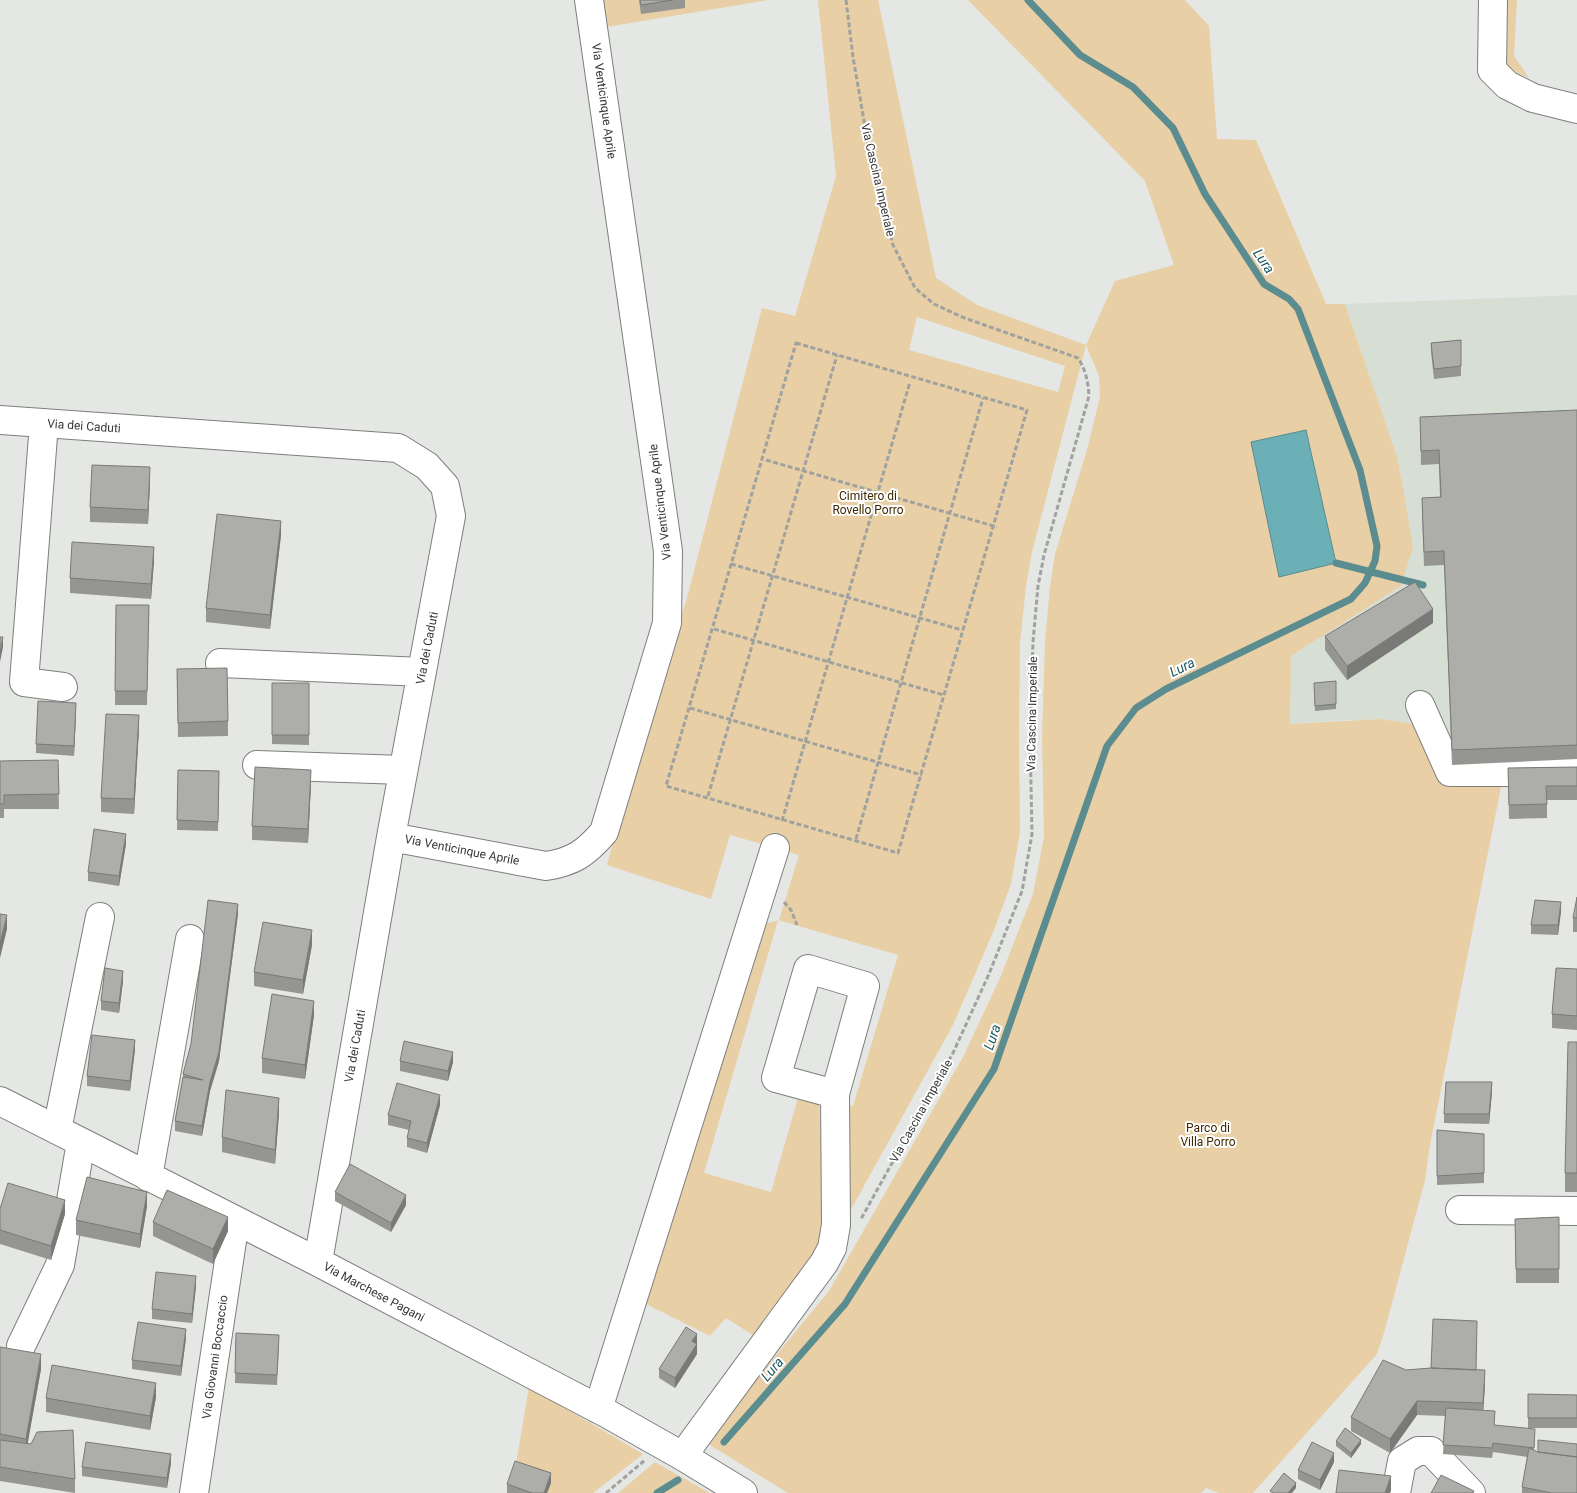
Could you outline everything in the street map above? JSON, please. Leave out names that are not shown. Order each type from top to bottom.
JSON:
[{"type":"street","name":"Via Venticinque Aprile","points":[[391,837],[546,866],[563,864],[580,856],[604,832],[677,595],[668,551],[589,0]]},
{"type":"street","points":[[1493,0],[1492,70],[1507,85],[1533,98],[1577,109]]},
{"type":"street","name":"Via dei Caduti","points":[[0,420],[398,448],[426,466],[445,486],[451,516],[391,837],[318,1262]]},
{"type":"street","points":[[44,423],[24,682],[63,687]]},
{"type":"street","points":[[220,663],[422,672]]},
{"type":"street","points":[[1420,705],[1450,772],[1577,772]]},
{"type":"street","points":[[257,766],[403,770]]},
{"type":"street","points":[[598,1409],[778,836]]},
{"type":"street","points":[[57,1130],[100,917]]},
{"type":"street","points":[[148,1177],[190,939]]},
{"type":"street","points":[[684,1456],[830,1253],[843,1238],[836,1213],[835,1094],[865,986],[808,969],[776,1078],[835,1094]]},
{"type":"street","name":"Via Marchese Pagani","points":[[1,1109],[57,1130],[318,1262],[598,1409],[684,1456],[743,1493]]},
{"type":"street","points":[[21,1346],[60,1266],[81,1142]]},
{"type":"street","points":[[1460,1210],[1577,1211]]},
{"type":"street","name":"Via Giovanni Boccaccio","points":[[194,1493],[235,1221]]},
{"type":"street","points":[[1396,1493],[1402,1461],[1418,1451],[1431,1451],[1471,1493]]},
{"type":"path","name":"Via Cascina Imperiale","points":[[843,1238],[953,1053],[990,974],[1022,891],[1032,834],[1030,735],[1033,642],[1038,586],[1044,555],[1089,396],[1088,379],[1078,358],[962,317],[934,304],[915,288],[892,245],[872,167],[853,57],[846,0]]},
{"type":"path","points":[[796,343],[837,354],[1027,410],[995,526],[898,853],[666,786],[796,343]]},
{"type":"path","points":[[708,796],[837,354]]},
{"type":"path","points":[[778,836],[910,382]]},
{"type":"path","points":[[856,839],[983,398]]},
{"type":"path","points":[[766,460],[995,526]]},
{"type":"path","points":[[731,563],[962,630]]},
{"type":"path","points":[[714,629],[945,695]]},
{"type":"path","points":[[690,708],[922,775]]},
{"type":"shaded area","points":[[1577,295],[1577,778],[1507,780],[1501,787],[1441,782],[1430,726],[1379,719],[1290,724],[1291,656],[1401,586],[1403,488],[1397,457],[1345,304]]},
{"type":"green space","points":[[596,0],[768,0],[600,28]]},
{"type":"green space","name":"Cimitero di Rovello Porro","points":[[818,0],[878,0],[936,278],[977,305],[1086,345],[1032,552],[1026,586],[1020,643],[1020,832],[1011,884],[994,930],[953,1025],[849,1213],[843,1104],[853,1106],[898,955],[778,920],[799,855],[730,835],[711,899],[607,865],[623,806],[687,598],[762,308],[795,316],[836,176]],"holes":[[[917,317],[1065,366],[1058,392],[909,350]]]},
{"type":"green space","name":"Parco di Villa Porro","points":[[968,0],[1185,0],[1209,26],[1217,139],[1256,140],[1326,304],[1345,304],[1397,457],[1413,547],[1401,586],[1291,656],[1290,724],[1379,719],[1430,726],[1441,782],[1501,787],[1430,1145],[1425,1180],[1384,1333],[1377,1354],[1253,1493],[1219,1493],[1206,1488],[1201,1493],[788,1493],[705,1442],[829,1291],[963,1057],[1000,978],[1033,894],[1044,837],[1042,737],[1045,642],[1050,587],[1055,554],[1087,450],[1100,397],[1099,376],[1086,345],[1115,281],[1174,265],[1145,181]]},
{"type":"green space","points":[[1501,0],[1517,0],[1514,56],[1529,78],[1509,69],[1500,49]]},
{"type":"green space","points":[[778,920],[704,1173],[771,1192],[800,1091],[819,1097],[824,1238],[756,1337],[726,1318],[710,1336],[644,1303],[764,924]]},
{"type":"green space","points":[[529,1387],[643,1454],[593,1493],[507,1493],[515,1470]]},
{"type":"green space","points":[[655,1462],[708,1492],[709,1493],[618,1493]]},
{"type":"water","points":[[1306,430],[1336,563],[1279,577],[1251,442]]},
{"type":"building","points":[[640,0],[673,0],[641,5]]},
{"type":"building","points":[[1461,340],[1461,366],[1434,369],[1431,343]]},
{"type":"building","points":[[1577,410],[1577,745],[1452,750],[1444,551],[1424,552],[1422,498],[1441,497],[1439,450],[1421,451],[1420,417]]},
{"type":"building","points":[[92,465],[150,467],[148,510],[90,507]]},
{"type":"building","points":[[217,514],[281,521],[270,615],[206,608]]},
{"type":"building","points":[[72,542],[154,547],[151,584],[70,578]]},
{"type":"building","points":[[1415,582],[1433,609],[1347,666],[1325,636]]},
{"type":"building","points":[[116,605],[149,605],[147,691],[115,691]]},
{"type":"building","points":[[0,637],[3,637],[0,653]]},
{"type":"building","points":[[227,668],[228,721],[178,723],[177,669]]},
{"type":"building","points":[[1336,681],[1336,704],[1315,706],[1314,683]]},
{"type":"building","points":[[272,683],[309,683],[309,735],[272,735]]},
{"type":"building","points":[[38,701],[76,703],[74,746],[36,744]]},
{"type":"building","points":[[106,714],[139,715],[134,799],[101,798]]},
{"type":"building","points":[[58,760],[59,794],[4,795],[4,804],[0,804],[0,761]]},
{"type":"building","points":[[255,767],[311,770],[308,829],[252,826]]},
{"type":"building","points":[[1577,767],[1577,786],[1546,786],[1547,804],[1509,805],[1508,768]]},
{"type":"building","points":[[178,770],[219,771],[218,822],[177,820]]},
{"type":"building","points":[[94,829],[126,834],[119,876],[88,872]]},
{"type":"building","points":[[1577,897],[1577,918],[1573,918]]},
{"type":"building","points":[[208,900],[238,904],[219,1052],[210,1082],[202,1126],[175,1121],[183,1077],[203,1080],[183,1074],[191,1044]]},
{"type":"building","points":[[1535,900],[1561,902],[1558,925],[1531,925]]},
{"type":"building","points":[[0,914],[7,915],[0,943]]},
{"type":"building","points":[[263,922],[312,930],[303,980],[254,972]]},
{"type":"building","points":[[105,968],[123,971],[119,1003],[101,1001]]},
{"type":"building","points":[[1556,968],[1577,969],[1577,1016],[1552,1014]]},
{"type":"building","points":[[272,994],[314,1001],[305,1065],[262,1058]]},
{"type":"building","points":[[92,1035],[135,1040],[130,1081],[87,1076]]},
{"type":"building","points":[[404,1041],[453,1052],[448,1071],[400,1061]]},
{"type":"building","points":[[1568,1042],[1577,1042],[1577,1173],[1565,1173]]},
{"type":"building","points":[[1446,1082],[1492,1082],[1489,1114],[1444,1114]]},
{"type":"building","points":[[397,1083],[440,1095],[427,1143],[407,1138],[411,1121],[388,1115]]},
{"type":"building","points":[[226,1090],[279,1098],[275,1150],[222,1137]]},
{"type":"building","points":[[1437,1130],[1484,1134],[1484,1173],[1437,1176]]},
{"type":"building","points":[[350,1164],[406,1195],[391,1223],[335,1192]]},
{"type":"building","points":[[87,1177],[147,1192],[140,1234],[76,1220]]},
{"type":"building","points":[[8,1183],[65,1200],[51,1246],[0,1230],[0,1209]]},
{"type":"building","points":[[167,1190],[228,1217],[213,1249],[153,1222]]},
{"type":"building","points":[[1559,1217],[1559,1269],[1516,1269],[1515,1219]]},
{"type":"building","points":[[156,1272],[196,1276],[192,1314],[152,1309]]},
{"type":"building","points":[[1433,1319],[1477,1321],[1476,1370],[1431,1368]]},
{"type":"building","points":[[138,1322],[186,1329],[181,1366],[132,1360]]},
{"type":"building","points":[[686,1327],[697,1334],[692,1341],[697,1344],[675,1378],[659,1369]]},
{"type":"building","points":[[236,1333],[279,1335],[277,1375],[235,1373]]},
{"type":"building","points":[[0,1347],[41,1354],[26,1439],[0,1434]]},
{"type":"building","points":[[1383,1360],[1406,1370],[1431,1368],[1485,1370],[1483,1403],[1417,1401],[1390,1439],[1351,1417]]},
{"type":"building","points":[[52,1365],[156,1383],[150,1416],[46,1398]]},
{"type":"building","points":[[1528,1394],[1577,1395],[1577,1418],[1528,1418]]},
{"type":"building","points":[[1446,1408],[1495,1411],[1494,1425],[1535,1429],[1534,1448],[1493,1443],[1492,1448],[1443,1445]]},
{"type":"building","points":[[1345,1428],[1361,1440],[1351,1453],[1336,1441]]},
{"type":"building","points":[[73,1430],[75,1479],[0,1467],[0,1440],[31,1444],[37,1432]]},
{"type":"building","points":[[1538,1440],[1577,1444],[1577,1457],[1538,1452]]},
{"type":"building","points":[[86,1442],[171,1454],[167,1478],[82,1467]]},
{"type":"building","points":[[1312,1442],[1334,1453],[1320,1480],[1298,1470]]},
{"type":"building","points":[[1529,1448],[1538,1452],[1577,1457],[1577,1493],[1552,1493],[1522,1487]]},
{"type":"building","points":[[515,1461],[551,1473],[544,1493],[532,1493],[507,1484]]},
{"type":"building","points":[[1339,1470],[1391,1476],[1385,1493],[1336,1493]]},
{"type":"building","points":[[1284,1473],[1296,1483],[1288,1493],[1273,1493],[1270,1491]]},
{"type":"building","points":[[1441,1475],[1474,1491],[1473,1493],[1431,1493]]},
{"type":"waterway","name":"Lura","points":[[724,1442],[845,1304],[994,1069],[1107,746],[1136,708],[1166,689],[1351,599],[1365,583],[1375,561],[1377,546],[1360,470],[1298,309],[1289,299],[1264,284],[1205,194],[1173,128],[1133,87],[1080,55],[1028,0]]},
{"type":"waterway","points":[[1336,563],[1423,585]]},
{"type":"waterway","name":"Lura","points":[[657,1493],[678,1480]]}]
